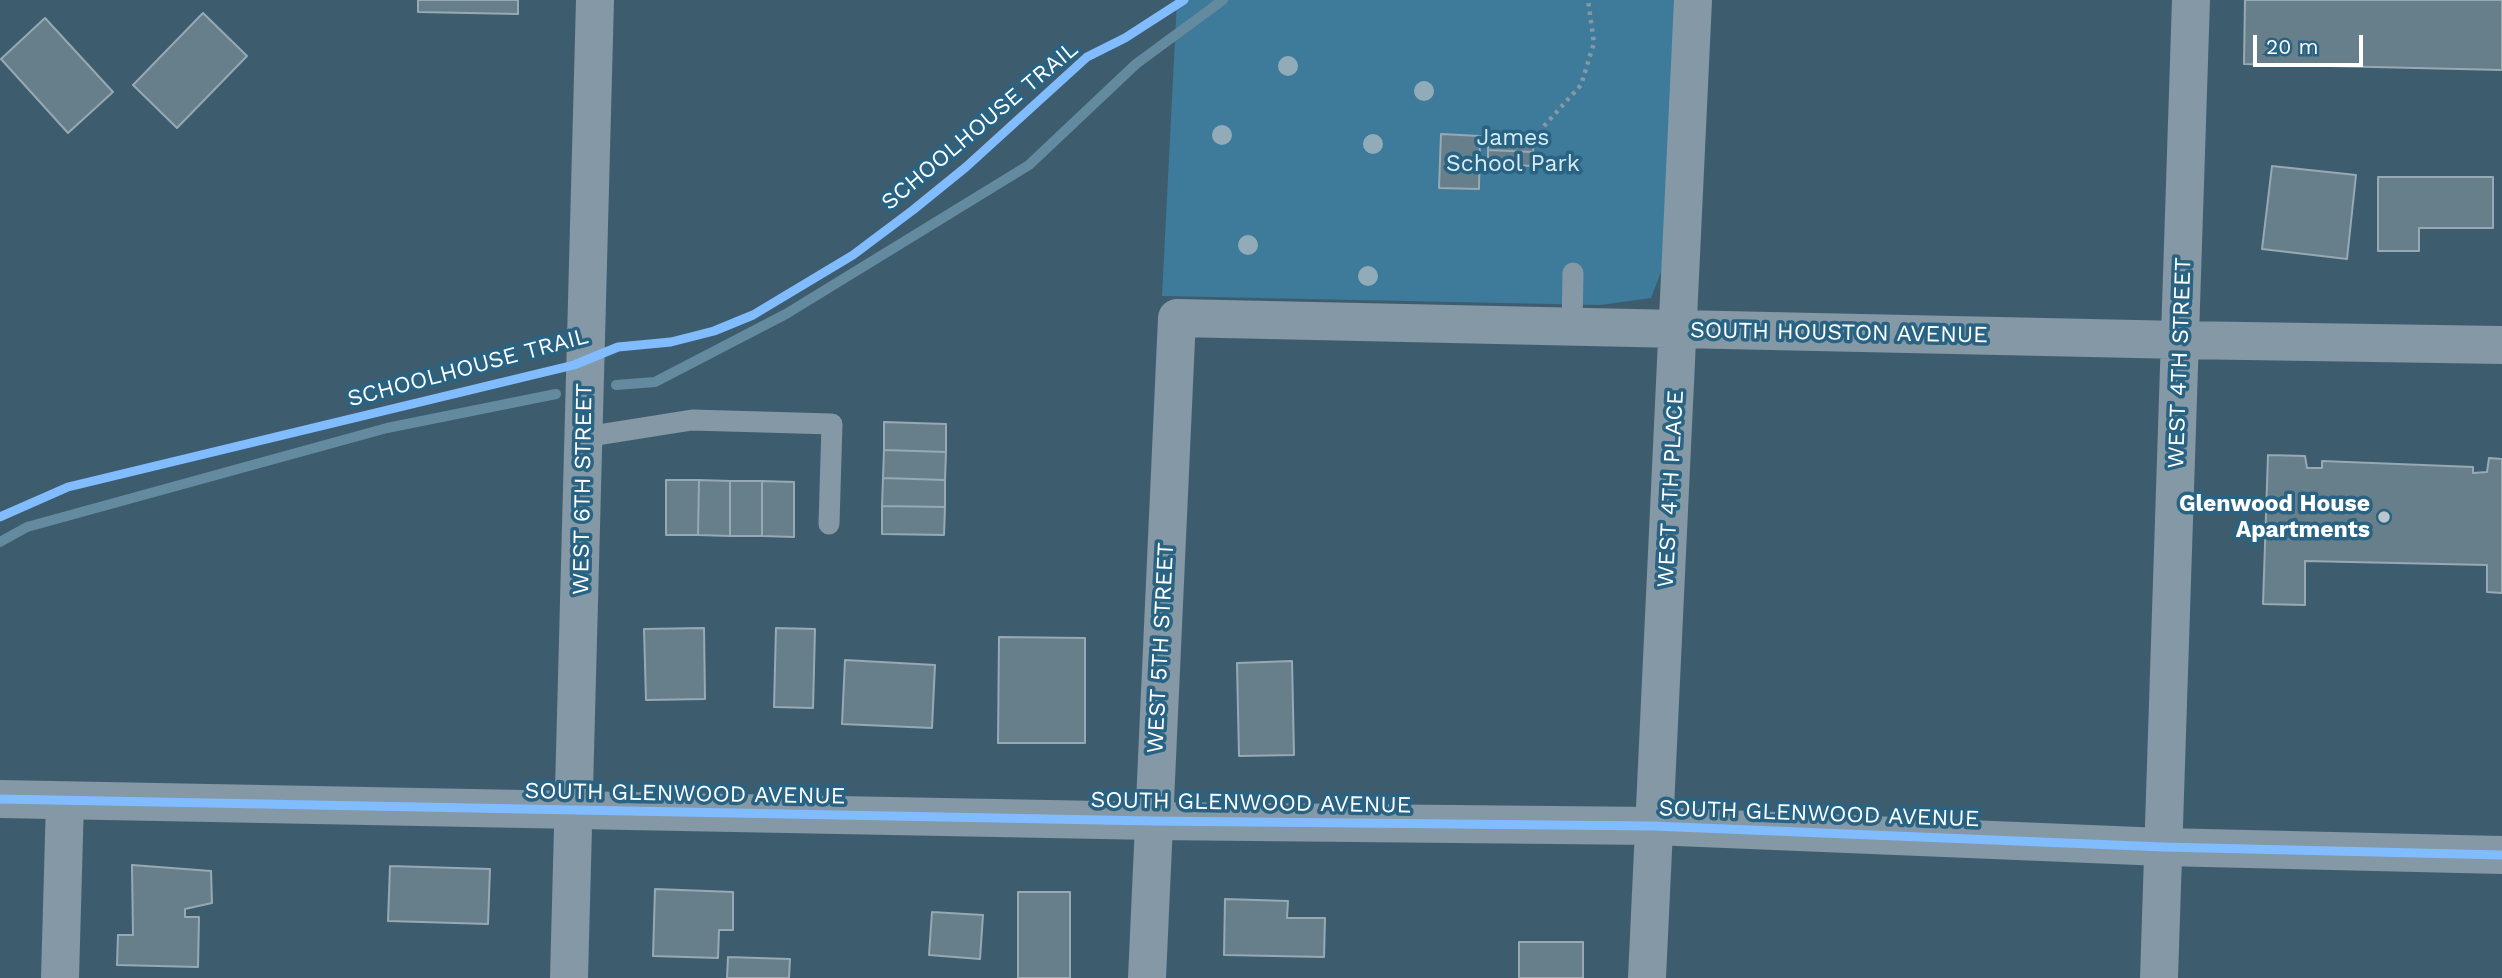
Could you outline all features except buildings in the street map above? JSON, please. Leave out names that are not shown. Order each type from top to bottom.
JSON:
[{"type":"street","name":"WEST 6TH STREET","points":[[569,978],[576,812],[595,0]]},
{"type":"street","name":"WEST 4TH PLACE","points":[[1647,978],[1693,0]]},
{"type":"street","name":"WEST 4TH STREET","points":[[2159,978],[2192,0]]},
{"type":"street","name":"SOUTH HOUSTON AVENUE","points":[[1177,318],[2502,345]]},
{"type":"street","name":"WEST 5TH STREET","points":[[1147,978],[1177,318]]},
{"type":"street","name":"SOUTH GLENWOOD AVENUE","points":[[0,799],[576,812],[1653,826],[2164,847],[2502,855]]},
{"type":"street","points":[[60,978],[65,802]]},
{"type":"lane","points":[[1572,327],[1573,273]]},
{"type":"lane","points":[[585,438],[692,420],[832,424],[830,524]]},
{"type":"path","points":[[1544,126],[1581,85],[1594,43],[1588,0]]},
{"type":"green space","name":"James School Park","points":[[1177,0],[1676,0],[1665,262],[1651,298],[1600,305],[1162,296]]},
{"type":"waterway","points":[[616,385],[655,382],[786,314],[1029,165],[1136,64],[1223,0]]},
{"type":"waterway","points":[[0,542],[27,527],[387,428],[556,394]]},
{"type":"cycle path","name":"SCHOOLHOUSE TRAIL","points":[[0,517],[68,487],[574,365],[618,347],[671,342],[714,331],[753,315],[853,255],[913,210],[966,167],[1087,57],[1125,38],[1184,0]]},
{"type":"cycle path","points":[[0,799],[1153,821],[1653,826],[2163,847],[2502,855]]},
{"type":"place","name":"Glenwood House Apartments","points":[[2384,517]]}]
